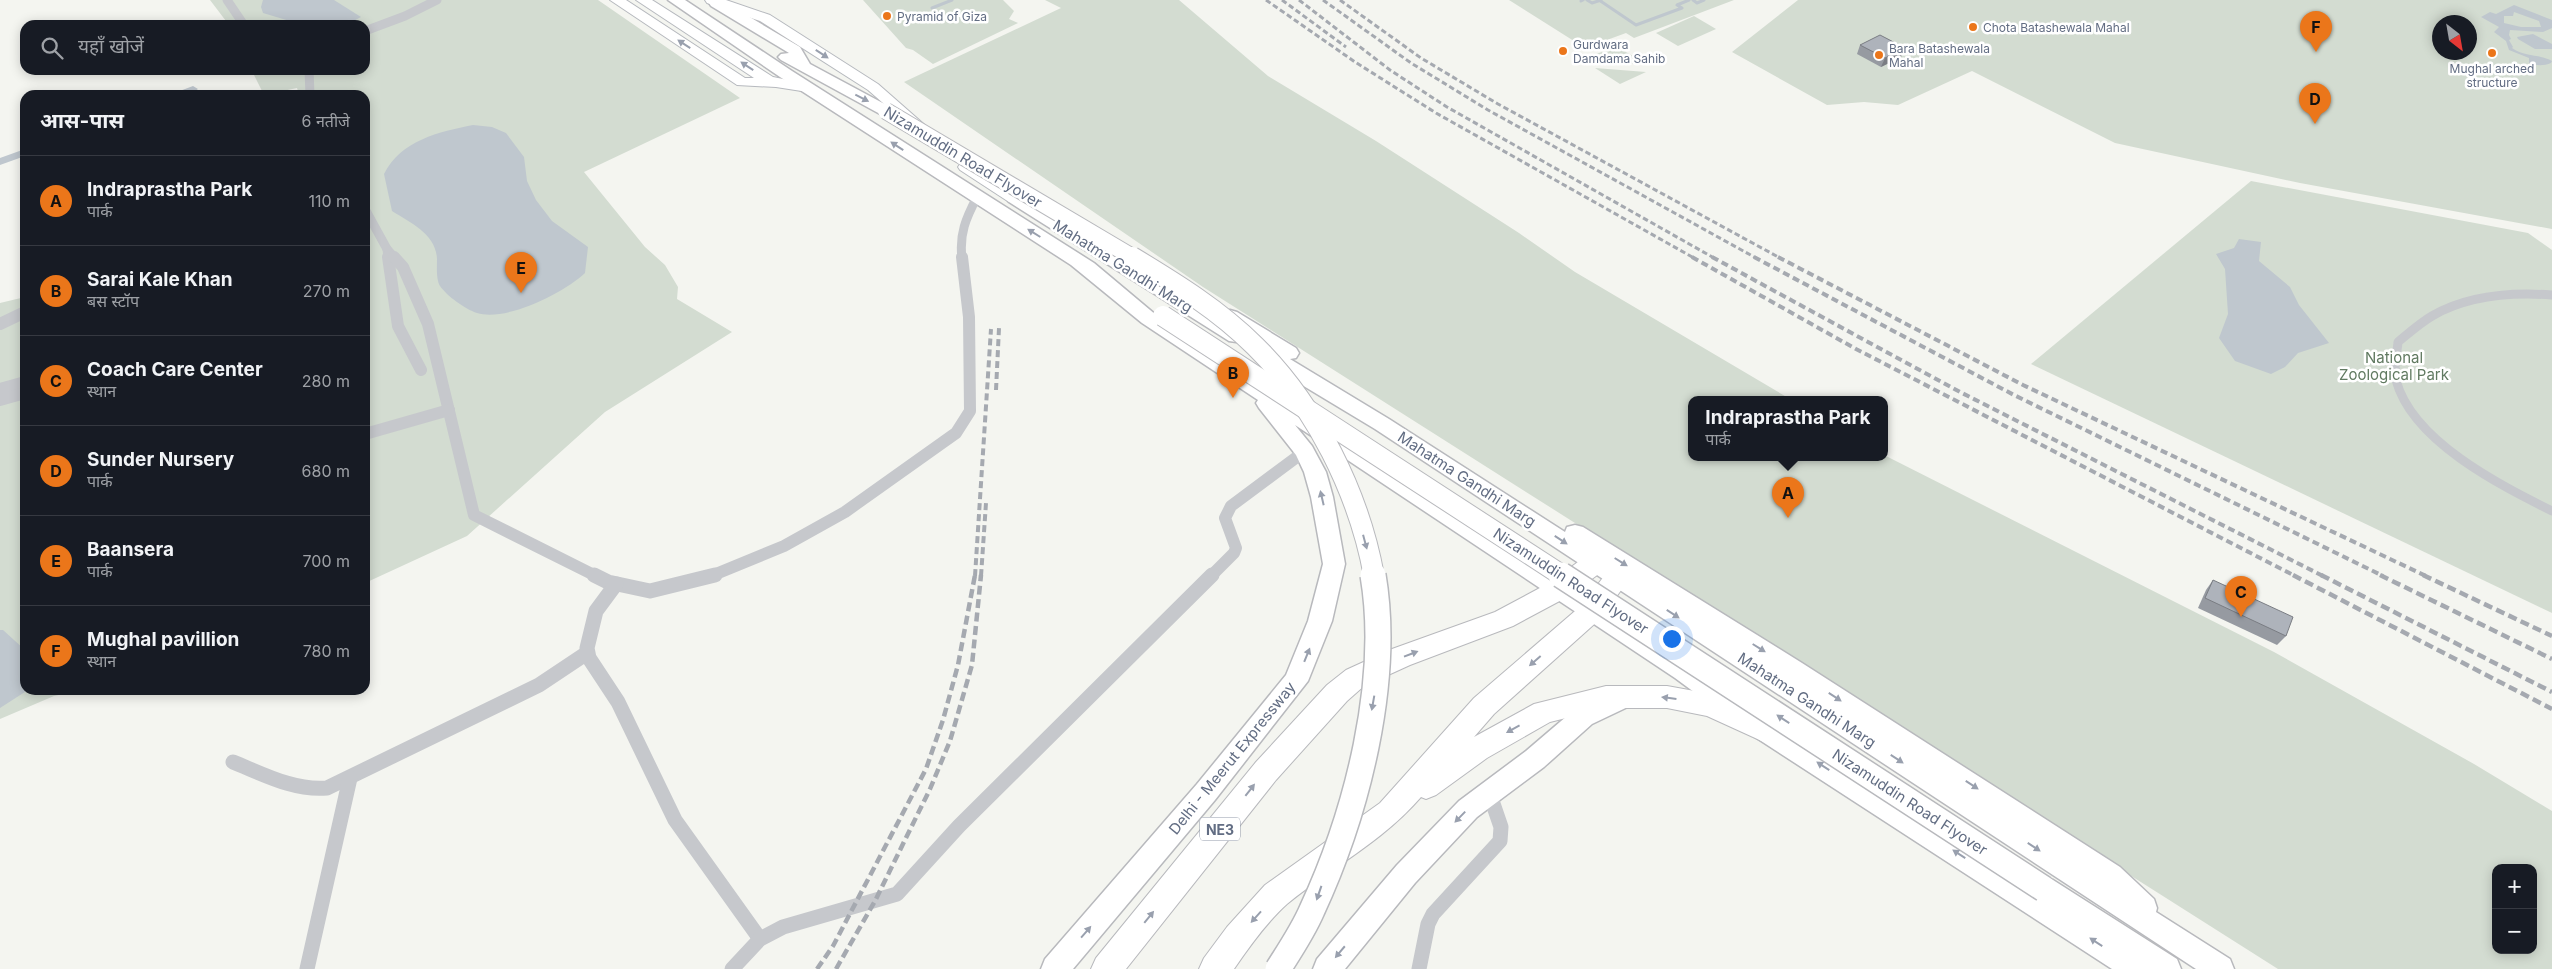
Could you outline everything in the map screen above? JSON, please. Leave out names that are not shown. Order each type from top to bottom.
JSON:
[{"type":"highway","points":[[675,0],[743,38]]},
{"type":"highway","points":[[695,0],[808,88]]},
{"type":"highway","points":[[714,1],[795,50],[807,70]]},
{"type":"highway","name":"Nizamuddin Road Flyover","points":[[743,38],[886,111],[1194,294]]},
{"type":"highway","name":"Mahatma Gandhi Marg","points":[[808,88],[1076,259]]},
{"type":"highway","name":"Mahatma Gandhi Marg","points":[[1015,198],[1181,303],[1382,424],[2220,969]]},
{"type":"highway","points":[[1076,259],[1150,319],[1560,589],[1581,621],[1626,633],[1764,730],[2137,969]]},
{"type":"highway","name":"Nizamuddin Road Flyover","points":[[1076,259],[2167,969]]},
{"type":"highway","points":[[1194,294],[1794,670],[2111,876],[2182,944]]},
{"type":"highway","points":[[1194,294],[1244,334],[1280,375],[1312,420],[1338,468],[1360,522],[1371,565],[1379,618],[1374,697],[1355,789],[1316,902],[1278,969]]},
{"type":"highway","name":"Delhi - Meerut Expressway","points":[[1055,969],[1206,792],[1296,681],[1320,621],[1334,564],[1322,497],[1315,472],[1305,451],[1251,386]]},
{"type":"highway","points":[[1560,589],[1595,563]]},
{"type":"highway","points":[[1390,812],[1484,706],[1581,621],[1617,578]]},
{"type":"highway","name":"NE3","points":[[1107,969],[1266,771],[1337,692],[1355,678],[1504,619],[1560,589]]},
{"type":"highway","points":[[1718,698],[1719,683],[1723,674],[1739,656]]},
{"type":"highway","points":[[1215,969],[1238,937],[1276,895],[1360,836],[1477,749],[1544,712],[1606,697],[1667,696],[1711,705],[1764,730]]},
{"type":"highway","points":[[1327,969],[1406,874],[1468,809],[1535,759],[1583,718],[1626,697]]},
{"type":"main road","points":[[617,0],[742,82],[774,83]]},
{"type":"main road","name":"Mahatma Gandhi Marg","points":[[643,0],[774,83],[808,88]]},
{"type":"main road","name":"Mahatma Gandhi Marg","points":[[714,1],[740,8],[765,18],[873,86],[965,166],[1015,198]]},
{"type":"street","points":[[227,0],[241,20]]},
{"type":"street","points":[[370,29],[406,16],[437,0]]},
{"type":"street","points":[[309,75],[310,90]]},
{"type":"street","points":[[370,218],[387,250],[403,267],[428,324],[471,510],[474,515],[608,582],[650,591],[715,575],[784,546],[844,512],[956,433],[970,411],[969,317],[960,242],[965,219],[977,197]]},
{"type":"street","points":[[387,250],[398,326],[422,370]]},
{"type":"street","points":[[2552,295],[2532,293],[2475,298],[2434,315],[2398,342],[2396,380],[2410,410],[2443,445],[2507,489],[2552,511]]},
{"type":"street","points":[[0,324],[20,314]]},
{"type":"street","points":[[0,389],[20,383]]},
{"type":"street","points":[[0,400],[20,394]]},
{"type":"street","points":[[370,433],[449,410]]},
{"type":"street","points":[[732,969],[760,939],[784,927],[899,892],[959,826],[1234,553],[1236,548],[1225,518],[1231,506],[1305,451]]},
{"type":"street","points":[[233,762],[315,791],[350,778],[539,685],[587,653],[596,611],[616,584]]},
{"type":"street","points":[[587,653],[618,702],[675,820],[760,939]]},
{"type":"street","points":[[307,969],[350,778]]},
{"type":"street","points":[[1419,969],[1428,924],[1433,914],[1500,840],[1501,828],[1489,792]]},
{"type":"green space","points":[[210,0],[598,0],[740,98],[584,172],[645,247],[665,265],[678,287],[677,299],[732,332],[605,412],[467,536],[370,581],[370,90],[298,90],[297,88],[262,90],[254,75],[370,75],[370,20],[225,20]]},
{"type":"green space","points":[[863,0],[1003,0],[1014,11],[1009,19],[1018,23],[933,64],[913,50],[906,48]]},
{"type":"green space","points":[[1045,0],[1179,0],[1268,76],[1376,141],[1519,233],[1575,272],[1785,396],[1688,396],[1688,461],[1888,461],[1888,457],[2274,652],[2474,764],[2552,811],[2552,969],[2278,969],[1203,287],[904,82],[1061,8]]},
{"type":"green space","points":[[1509,0],[1734,0],[1634,38],[1626,33],[1585,48]]},
{"type":"green space","points":[[1798,0],[2552,0],[2552,229],[2300,183],[2115,143],[1972,71],[1898,105],[1864,102],[1827,105],[1732,52]]},
{"type":"green space","points":[[1694,16],[1716,29],[1678,46],[1656,33]]},
{"type":"green space","points":[[1617,47],[1647,64],[1603,63],[1596,54]]},
{"type":"green space","points":[[1595,68],[1646,72],[1620,84]]},
{"type":"green space","name":"National Zoological Park","points":[[2251,181],[2528,233],[2552,250],[2552,613],[2031,364]]},
{"type":"green space","points":[[20,298],[20,695],[59,695],[0,719],[0,303]]},
{"type":"shaded area","points":[[263,0],[334,0],[361,17],[355,20],[286,20],[263,13],[261,7]]},
{"type":"shaded area","points":[[2514,5],[2552,20],[2552,28],[2543,32],[2510,30],[2509,35],[2512,48],[2522,53],[2547,59],[2552,61],[2551,63],[2543,65],[2532,64],[2529,63],[2529,58],[2509,50],[2506,41],[2494,32],[2499,27],[2481,17],[2490,12],[2496,14]],"holes":[[[2514,12],[2539,21],[2541,27],[2521,27],[2504,23],[2504,16],[2513,16]]]},
{"type":"shaded area","points":[[2533,34],[2552,44],[2552,49],[2535,49],[2517,37]]},
{"type":"shaded area","points":[[473,125],[492,127],[506,133],[524,157],[527,181],[536,200],[552,221],[588,247],[585,273],[576,281],[534,304],[518,310],[489,315],[472,311],[452,298],[440,286],[437,273],[436,250],[421,230],[392,211],[384,174],[391,162],[411,145],[434,135]]},
{"type":"shaded area","points":[[2239,239],[2261,242],[2259,261],[2290,287],[2299,305],[2329,343],[2298,353],[2285,367],[2271,374],[2235,361],[2219,338],[2228,314],[2225,269],[2216,254],[2234,248]]},
{"type":"shaded area","points":[[0,630],[3,630],[20,645],[20,695],[0,708]]},
{"type":"building","points":[[1880,35],[1905,48],[1885,58],[1860,45]]},
{"type":"building","points":[[2213,580],[2293,617],[2286,636],[2205,598]]},
{"type":"waterway","points":[[932,8],[952,0]]},
{"type":"waterway","points":[[1587,0],[1592,3],[1600,0]]},
{"type":"waterway","points":[[1600,0],[1636,25],[1682,8],[1677,5],[1689,0]]},
{"type":"waterway","points":[[1693,0],[1697,3],[1704,0]]},
{"type":"waterway","points":[[0,162],[20,154]]},
{"type":"railway","points":[[1266,0],[1355,62],[1436,113],[1694,258]]},
{"type":"railway","points":[[1282,0],[1346,47]]},
{"type":"railway","points":[[1299,0],[1390,70],[1447,107],[1714,258]]},
{"type":"railway","points":[[1323,0],[1411,63],[1488,110],[1756,258]]},
{"type":"railway","points":[[1340,0],[1421,58],[1498,104],[1780,258]]},
{"type":"railway","points":[[1692,257],[1856,349],[2295,576]]},
{"type":"railway","points":[[1712,257],[1960,392],[2323,576]]},
{"type":"railway","points":[[1754,257],[2014,395],[2383,576]]},
{"type":"railway","points":[[1778,257],[2023,385],[2426,576]]},
{"type":"railway","points":[[996,390],[999,328]]},
{"type":"railway","points":[[975,576],[991,329]]},
{"type":"railway","points":[[981,576],[986,503]]},
{"type":"railway","points":[[817,969],[833,946],[926,769],[943,720],[958,665],[975,575]]},
{"type":"railway","points":[[836,969],[875,901],[930,789],[950,741],[972,665],[981,575]]},
{"type":"railway","points":[[2293,575],[2552,709]]},
{"type":"railway","points":[[2321,575],[2552,692]]},
{"type":"railway","points":[[2380,575],[2552,659]]},
{"type":"railway","points":[[2423,575],[2552,636]]},
{"type":"place","name":"Pyramid of Giza","points":[[887,16]]},
{"type":"place","name":"Chota Batashewala Mahal","points":[[1973,27]]},
{"type":"place","name":"Gurdwara Damdama Sahib","points":[[1563,51]]},
{"type":"place","name":"Mughal pavillion","points":[[2316,52]]},
{"type":"place","name":"Mughal arched structure","points":[[2492,53]]},
{"type":"place","name":"Bara Batashewala Mahal","points":[[1879,55]]},
{"type":"place","name":"Sunder Nursery","points":[[2315,124]]},
{"type":"place","name":"Baansera","points":[[521,293]]},
{"type":"place","name":"Sarai Kale Khan","points":[[1233,398]]},
{"type":"place","name":"Indraprastha Park","points":[[1788,518]]},
{"type":"place","name":"Coach Care Center","points":[[2241,617]]}]
